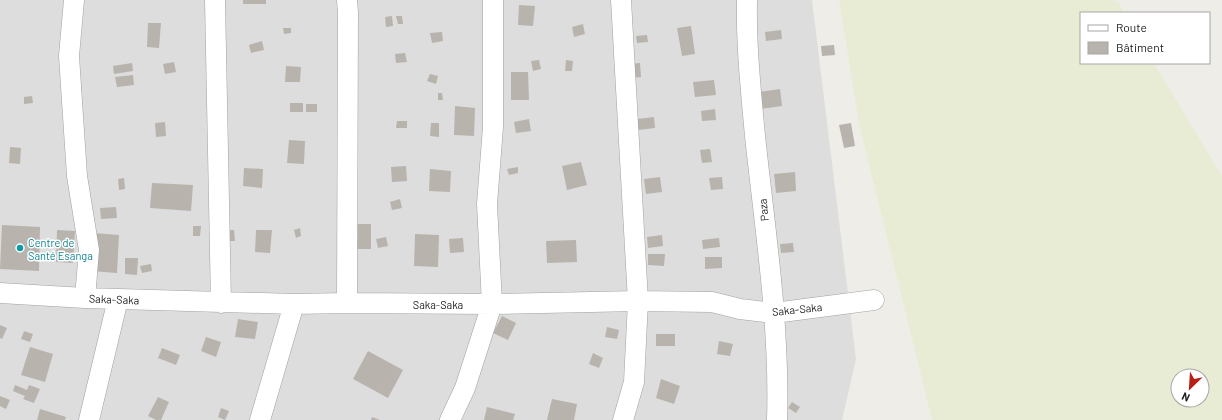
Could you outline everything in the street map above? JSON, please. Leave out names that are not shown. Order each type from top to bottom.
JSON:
[{"type":"street","points":[[74,0],[69,56],[77,176],[89,250],[85,298]]},
{"type":"street","points":[[215,0],[221,303]]},
{"type":"street","points":[[347,0],[348,303]]},
{"type":"street","points":[[450,420],[465,388],[492,304],[487,204],[493,127],[493,0]]},
{"type":"street","points":[[621,0],[638,301],[634,382],[623,420]]},
{"type":"street","name":"Paza","points":[[747,0],[746,31],[751,97],[774,312],[778,387],[777,420]]},
{"type":"street","name":"Saka-Saka","points":[[0,293],[85,298],[294,304],[492,304],[638,301],[712,302],[740,309],[774,312],[874,300]]},
{"type":"street","points":[[89,420],[118,299]]},
{"type":"street","points":[[260,420],[294,304]]},
{"type":"shaded area","points":[[0,0],[812,0],[856,359],[842,420],[0,420]]},
{"type":"green space","points":[[839,0],[1114,0],[1118,2],[1124,12],[1080,12],[1080,64],[1155,64],[1222,176],[1222,420],[932,420],[859,124]]},
{"type":"building","points":[[243,0],[266,0],[266,4],[243,4]]},
{"type":"building","points":[[519,5],[535,6],[533,26],[518,25]]},
{"type":"building","points":[[392,16],[393,26],[386,27],[385,17]]},
{"type":"building","points":[[396,16],[402,16],[403,24],[398,24]]},
{"type":"building","points":[[148,23],[161,23],[159,48],[147,47]]},
{"type":"building","points":[[583,24],[585,34],[574,37],[572,27]]},
{"type":"building","points":[[691,26],[695,54],[682,56],[677,28]]},
{"type":"building","points":[[283,28],[291,28],[291,33],[284,34]]},
{"type":"building","points":[[781,30],[782,39],[766,41],[765,32]]},
{"type":"building","points":[[442,32],[443,41],[432,43],[430,33]]},
{"type":"building","points":[[647,35],[648,42],[637,43],[636,36]]},
{"type":"building","points":[[262,41],[264,50],[251,53],[249,45]]},
{"type":"building","points":[[834,45],[835,55],[822,56],[821,46]]},
{"type":"building","points":[[405,53],[407,62],[396,63],[395,54]]},
{"type":"building","points":[[539,60],[541,69],[533,71],[531,61]]},
{"type":"building","points":[[566,60],[573,61],[572,71],[565,71]]},
{"type":"building","points":[[174,62],[176,72],[165,74],[163,64]]},
{"type":"building","points":[[132,63],[133,71],[114,74],[113,66]]},
{"type":"building","points":[[640,63],[641,77],[629,78],[628,64]]},
{"type":"building","points":[[286,66],[301,67],[300,82],[285,82]]},
{"type":"building","points":[[511,72],[528,72],[529,100],[511,100]]},
{"type":"building","points":[[430,74],[438,76],[436,84],[427,81]]},
{"type":"building","points":[[133,75],[134,85],[117,87],[115,77]]},
{"type":"building","points":[[714,80],[716,95],[695,97],[693,82]]},
{"type":"building","points":[[780,89],[782,106],[761,109],[759,92]]},
{"type":"building","points":[[438,93],[442,93],[443,100],[438,100]]},
{"type":"building","points":[[32,96],[33,103],[24,104],[24,97]]},
{"type":"building","points":[[290,103],[303,103],[303,112],[290,112]]},
{"type":"building","points":[[306,104],[317,104],[317,112],[306,112]]},
{"type":"building","points":[[455,106],[475,108],[474,136],[454,135]]},
{"type":"building","points":[[715,109],[716,120],[702,121],[701,111]]},
{"type":"building","points":[[654,117],[655,128],[638,130],[637,119]]},
{"type":"building","points":[[529,119],[531,131],[516,133],[514,122]]},
{"type":"building","points":[[397,121],[407,121],[407,128],[396,128]]},
{"type":"building","points":[[165,122],[166,136],[156,137],[155,123]]},
{"type":"building","points":[[431,123],[439,123],[439,137],[430,136]]},
{"type":"building","points":[[851,123],[855,146],[844,148],[839,125]]},
{"type":"building","points":[[289,140],[305,141],[304,164],[287,163]]},
{"type":"building","points":[[10,147],[21,148],[20,164],[9,163]]},
{"type":"building","points":[[710,149],[712,162],[702,163],[700,150]]},
{"type":"building","points":[[581,162],[587,185],[567,190],[562,166]]},
{"type":"building","points":[[406,166],[407,181],[392,182],[391,167]]},
{"type":"building","points":[[518,167],[518,173],[509,175],[507,169]]},
{"type":"building","points":[[244,168],[263,169],[262,188],[243,186]]},
{"type":"building","points":[[430,169],[451,171],[450,192],[429,191]]},
{"type":"building","points":[[795,172],[796,191],[776,193],[774,174]]},
{"type":"building","points":[[660,177],[662,192],[646,194],[644,179]]},
{"type":"building","points":[[722,177],[723,189],[711,190],[709,178]]},
{"type":"building","points":[[124,178],[125,189],[119,190],[118,179]]},
{"type":"building","points":[[152,183],[193,185],[191,211],[150,208]]},
{"type":"building","points":[[400,199],[402,208],[392,210],[390,202]]},
{"type":"building","points":[[116,207],[117,218],[101,219],[100,208]]},
{"type":"building","points":[[353,224],[371,224],[371,249],[354,249]]},
{"type":"building","name":"Centre de Santé Esanga","points":[[2,225],[40,227],[39,271],[0,269]]},
{"type":"building","points":[[193,226],[201,226],[200,236],[193,236]]},
{"type":"building","points":[[300,228],[301,236],[296,238],[294,230]]},
{"type":"building","points":[[57,230],[75,231],[73,263],[56,262]]},
{"type":"building","points":[[224,230],[234,230],[235,241],[224,241]]},
{"type":"building","points":[[256,230],[272,230],[270,253],[255,252]]},
{"type":"building","points":[[93,233],[119,235],[117,273],[91,271]]},
{"type":"building","points":[[415,234],[439,235],[438,267],[414,266]]},
{"type":"building","points":[[662,235],[663,246],[648,248],[647,237]]},
{"type":"building","points":[[386,237],[388,246],[378,248],[376,239]]},
{"type":"building","points":[[463,238],[464,252],[450,253],[449,239]]},
{"type":"building","points":[[719,238],[720,247],[703,249],[702,240]]},
{"type":"building","points":[[576,240],[577,262],[547,263],[546,241]]},
{"type":"building","points":[[793,243],[794,252],[781,253],[780,244]]},
{"type":"building","points":[[648,254],[665,254],[664,266],[648,265]]},
{"type":"building","points":[[705,257],[722,257],[722,268],[705,269]]},
{"type":"building","points":[[125,258],[138,258],[137,275],[125,274]]},
{"type":"building","points":[[151,264],[152,271],[142,273],[140,266]]},
{"type":"building","points":[[502,316],[516,323],[508,340],[493,333]]},
{"type":"building","points":[[238,319],[258,322],[255,339],[235,337]]},
{"type":"building","points":[[0,325],[7,328],[2,339],[0,338]]},
{"type":"building","points":[[607,327],[619,330],[617,339],[605,337]]},
{"type":"building","points":[[24,331],[33,334],[30,342],[21,339]]},
{"type":"building","points":[[656,334],[675,334],[675,346],[656,346]]},
{"type":"building","points":[[206,337],[221,342],[216,357],[201,351]]},
{"type":"building","points":[[719,341],[733,344],[730,356],[717,354]]},
{"type":"building","points":[[30,347],[53,354],[45,382],[21,375]]},
{"type":"building","points":[[162,348],[180,355],[176,365],[158,358]]},
{"type":"building","points":[[368,351],[403,370],[388,398],[353,379]]},
{"type":"building","points":[[593,353],[603,358],[599,368],[589,364]]},
{"type":"building","points":[[661,379],[680,386],[674,404],[656,398]]},
{"type":"building","points":[[15,385],[27,390],[29,385],[40,389],[34,403],[23,399],[25,396],[13,391]]},
{"type":"building","points":[[0,396],[10,400],[6,409],[0,406]]},
{"type":"building","points":[[158,397],[169,402],[161,420],[156,420],[148,416]]},
{"type":"building","points":[[552,399],[577,404],[574,420],[547,420]]},
{"type":"building","points":[[792,402],[800,407],[796,413],[788,408]]},
{"type":"building","points":[[487,407],[515,414],[513,420],[484,420]]},
{"type":"building","points":[[221,408],[229,411],[225,420],[218,417]]},
{"type":"building","points":[[40,409],[66,417],[65,420],[37,420]]},
{"type":"building","points":[[372,417],[380,420],[371,420]]},
{"type":"place","name":"Centre de Santé Esanga","points":[[20,248]]}]
